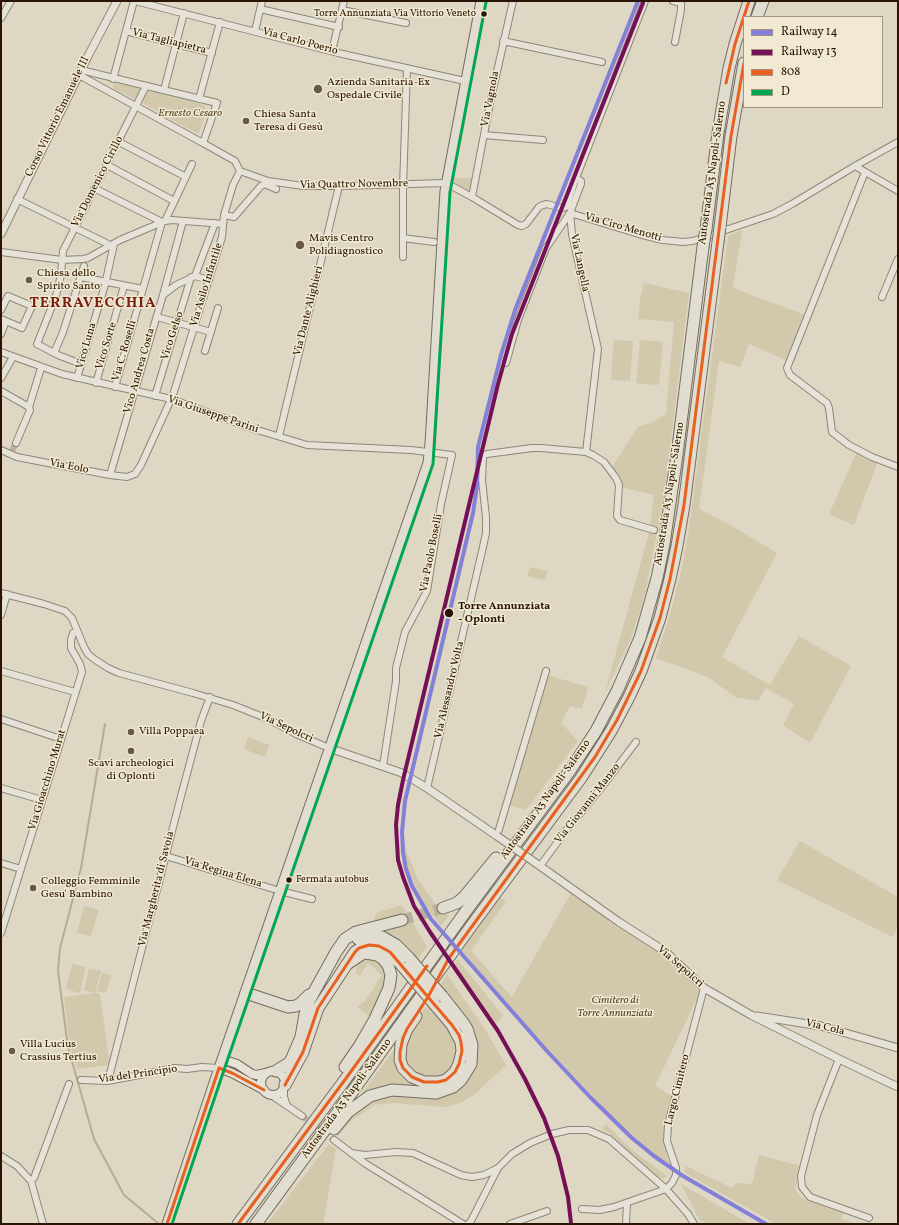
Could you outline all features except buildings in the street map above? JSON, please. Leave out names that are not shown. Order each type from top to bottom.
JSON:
[{"type":"highway","name":"Autostrada A3 Napoli-Salerno","points":[[744,16],[749,1]]},
{"type":"highway","points":[[757,16],[763,1]]},
{"type":"highway","name":"Autostrada A3 Napoli-Salerno","points":[[238,1224],[557,789],[584,749],[618,689],[640,638],[650,604],[664,544],[670,509],[718,133],[729,68],[743,19]]},
{"type":"highway","name":"Autostrada A3 Napoli-Salerno","points":[[256,1224],[595,757],[620,714],[641,671],[651,644],[670,580],[684,505],[731,136],[743,69]]},
{"type":"highway","points":[[444,908],[457,903],[464,898],[514,834],[533,812],[557,789]]},
{"type":"highway","points":[[271,1072],[289,1063],[296,1052],[302,1032],[306,1008],[316,987],[339,948],[350,935],[364,929],[402,920]]},
{"type":"highway","points":[[270,1204],[290,1186],[336,1126],[348,1112],[359,1103],[370,1096],[392,1090],[436,1093],[444,1091],[453,1087],[461,1080],[470,1064],[472,1045],[464,1024],[439,1001],[407,963],[396,945],[390,940],[375,935],[368,935],[356,939],[346,946],[329,967]]},
{"type":"highway","points":[[285,1086],[303,1052],[318,1008],[354,952],[364,946],[374,945],[385,949],[407,963]]},
{"type":"highway","points":[[302,1138],[323,1101],[364,1039],[389,988],[390,969],[382,958],[377,955],[366,953],[347,964]]},
{"type":"highway","points":[[439,1001],[459,1035],[462,1057],[455,1072],[450,1077],[438,1082],[424,1082],[412,1077],[403,1068],[400,1060],[401,1044],[407,1029],[433,990],[448,958]]},
{"type":"highway","points":[[246,993],[288,1007],[296,1006],[302,1003],[316,987]]},
{"type":"main road","points":[[167,1224],[222,1059],[428,463],[430,452],[446,183],[481,1]]},
{"type":"main road","points":[[219,1068],[232,1073],[271,1095],[280,1093],[285,1086],[282,1075],[271,1072],[256,1075],[252,1074],[237,1064],[222,1059]]},
{"type":"main road","points":[[264,1090],[262,1081],[271,1072]]},
{"type":"street","points":[[1,18],[12,1]]},
{"type":"street","name":"Corso Vittorio Emanuele III","points":[[1,234],[80,72],[117,1]]},
{"type":"street","points":[[113,79],[134,1]]},
{"type":"street","name":"Via Carlo Poerio","points":[[134,1],[332,51],[465,81]]},
{"type":"street","points":[[255,31],[262,1]]},
{"type":"street","points":[[332,51],[339,27],[344,1]]},
{"type":"street","name":"Via Vagnola","points":[[472,197],[503,41],[513,1]]},
{"type":"street","points":[[446,183],[522,226],[526,224],[543,205],[547,204],[563,208],[566,207],[645,1]]},
{"type":"street","points":[[673,1],[681,3],[675,42]]},
{"type":"street","points":[[260,9],[339,27]]},
{"type":"street","points":[[342,10],[406,23]]},
{"type":"street","points":[[164,90],[184,13]]},
{"type":"street","points":[[199,99],[220,22]]},
{"type":"street","name":"Via Tagliapietra","points":[[126,31],[212,53]]},
{"type":"street","points":[[503,41],[602,62]]},
{"type":"street","points":[[403,257],[403,184],[407,68]]},
{"type":"street","points":[[80,72],[217,103],[203,143]]},
{"type":"street","points":[[80,72],[235,161],[240,171]]},
{"type":"street","name":"Via Domenico Cirillo","points":[[54,353],[37,344],[56,296],[61,275],[63,251],[146,86]]},
{"type":"street","points":[[484,135],[544,140]]},
{"type":"street","points":[[119,142],[186,177]]},
{"type":"street","name":"Via Ciro Menotti","points":[[576,178],[581,181],[581,184],[570,213],[663,240],[683,242],[693,241],[772,214],[792,204],[898,142]]},
{"type":"street","name":"Via C. Roselli","points":[[115,387],[164,221],[192,164]]},
{"type":"street","points":[[107,165],[174,201]]},
{"type":"street","points":[[855,166],[898,191]]},
{"type":"street","name":"Via Quattro Novembre","points":[[240,171],[268,181],[291,185],[339,186],[446,183]]},
{"type":"street","name":"Via Asilo Infantile","points":[[127,478],[135,474],[141,465],[171,399],[222,237],[224,215],[233,185],[240,171]]},
{"type":"street","points":[[866,172],[787,368],[790,375],[826,403],[829,408],[832,432],[849,445],[872,457],[898,467]]},
{"type":"street","points":[[224,215],[234,217],[261,186],[265,184],[276,189]]},
{"type":"street","name":"Via Dante Alighieri","points":[[278,436],[339,186]]},
{"type":"street","points":[[94,188],[164,221]]},
{"type":"street","points":[[17,200],[112,244]]},
{"type":"street","name":"Via Langella","points":[[506,363],[518,320],[546,248],[570,213]]},
{"type":"street","name":"Via Langella","points":[[570,213],[572,234],[598,349],[586,452]]},
{"type":"street","points":[[1,252],[62,260],[83,259],[88,258],[112,244],[164,221],[183,220],[223,224]]},
{"type":"street","name":"Vico Andrea Costa","points":[[110,475],[163,295],[183,220]]},
{"type":"street","name":"Vico Gelso","points":[[155,396],[193,276],[214,223]]},
{"type":"street","points":[[403,238],[434,242]]},
{"type":"street","name":"Vico Luna","points":[[77,378],[105,282],[112,244]]},
{"type":"street","points":[[882,297],[898,259]]},
{"type":"street","points":[[81,364],[54,353],[63,332],[84,266]]},
{"type":"street","points":[[163,295],[176,285],[193,276],[209,280]]},
{"type":"street","points":[[81,277],[143,289]]},
{"type":"street","name":"Vico Sorte","points":[[96,382],[124,286]]},
{"type":"street","points":[[1,334],[4,320],[22,328],[32,306],[8,296],[2,306]]},
{"type":"street","points":[[205,351],[218,308]]},
{"type":"street","points":[[156,317],[211,332]]},
{"type":"street","name":"Via Giuseppe Parini","points":[[1,352],[42,368],[77,378],[171,399],[254,430],[313,446],[430,452],[452,455]]},
{"type":"street","points":[[1,378],[13,357]]},
{"type":"street","points":[[16,443],[30,410],[29,407],[42,368]]},
{"type":"street","points":[[1,391],[29,407]]},
{"type":"street","name":"Via Alessandro Volta","points":[[427,788],[484,547],[486,517],[482,480],[483,456],[487,454],[532,448],[586,452],[604,462],[616,478],[619,485],[617,516],[620,520],[654,530]]},
{"type":"street","name":"Via Eolo","points":[[1,450],[18,457],[127,478]]},
{"type":"street","name":"Via Paolo Boselli","points":[[383,766],[396,681],[396,668],[405,632],[427,591],[441,504],[452,455]]},
{"type":"street","points":[[1,615],[4,594]]},
{"type":"street","name":"Via Sepolcri","points":[[4,594],[44,604],[65,612],[72,618],[88,654],[108,668],[119,673],[210,697],[268,718],[296,734],[329,748],[402,773],[427,788],[613,918],[666,952],[704,988],[751,1015],[898,1087]]},
{"type":"street","name":"Via Gioacchino Murat","points":[[1,933],[82,672],[82,667],[71,648],[70,640],[73,634],[77,631]]},
{"type":"street","points":[[1,671],[76,692]]},
{"type":"street","points":[[497,836],[546,671]]},
{"type":"street","name":"Via Margherita di Savoia","points":[[108,1081],[201,721],[210,697]]},
{"type":"street","points":[[1,719],[61,739]]},
{"type":"street","name":"Via Giovanni Manzo","points":[[540,866],[636,742]]},
{"type":"street","points":[[1,788],[42,800]]},
{"type":"street","name":"Via Regina Elena","points":[[166,856],[280,891],[312,899]]},
{"type":"street","points":[[1,863],[21,869]]},
{"type":"street","name":"Largo Cimitero","points":[[666,1189],[674,1179],[676,1168],[667,1141],[668,1125],[704,988]]},
{"type":"street","name":"Via Cola","points":[[751,1015],[821,1026],[898,1048]]},
{"type":"street","points":[[839,1059],[817,1115],[801,1176],[802,1187],[810,1197],[869,1218]]},
{"type":"street","name":"Via del Principio","points":[[81,1080],[108,1081],[175,1068],[219,1068]]},
{"type":"street","points":[[32,1181],[69,1084]]},
{"type":"street","points":[[285,1086],[284,1097],[287,1106]]},
{"type":"street","points":[[271,1095],[302,1116]]},
{"type":"street","points":[[351,1153],[365,1155],[396,1152],[414,1153],[461,1175],[472,1177],[484,1175],[498,1168],[512,1154],[530,1143],[552,1134],[569,1130],[588,1130],[609,1139],[666,1189],[688,1214],[694,1224]]},
{"type":"street","points":[[334,1140],[373,1168],[463,1224]]},
{"type":"street","points":[[1,1156],[17,1166],[32,1181],[43,1224]]},
{"type":"street","points":[[468,1224],[475,1215],[498,1168]]},
{"type":"street","points":[[582,1209],[600,1210],[627,1203],[666,1189]]},
{"type":"street","points":[[626,1224],[627,1203]]},
{"type":"street","points":[[510,1224],[518,1223],[547,1211]]},
{"type":"green space","points":[[115,82],[139,87],[140,89],[135,99],[114,89],[113,86]]},
{"type":"green space","name":"Ernesto Cesaro","points":[[150,90],[191,100],[205,106],[206,112],[199,133],[196,133],[144,104],[143,102],[145,97]]},
{"type":"green space","points":[[452,178],[474,178],[470,193],[452,181]]},
{"type":"green space","points":[[742,230],[733,288],[805,315],[788,361],[749,344],[740,367],[719,361],[699,509],[730,525],[777,553],[722,657],[770,685],[799,636],[851,666],[810,743],[783,725],[794,704],[766,688],[758,701],[735,697],[708,677],[656,658],[671,611],[688,535],[728,236]]},
{"type":"green space","points":[[644,283],[689,293],[664,497],[645,594],[631,639],[605,692],[649,533],[654,495],[621,487],[621,480],[612,467],[638,427],[651,423],[666,414],[674,322],[638,319]]},
{"type":"green space","points":[[614,340],[633,341],[630,381],[611,380]]},
{"type":"green space","points":[[640,340],[663,342],[659,385],[636,383]]},
{"type":"green space","points":[[857,452],[878,461],[854,525],[829,514]]},
{"type":"green space","points":[[530,567],[547,571],[545,580],[527,576]]},
{"type":"green space","points":[[547,675],[588,687],[582,709],[570,706],[561,723],[578,741],[526,810],[510,805]]},
{"type":"green space","points":[[248,737],[269,745],[265,757],[244,749]]},
{"type":"green space","points":[[403,832],[407,853],[418,879],[437,907],[441,905],[443,911],[449,916],[441,926],[425,905],[409,872]]},
{"type":"green space","points":[[800,841],[898,897],[898,925],[893,937],[777,880]]},
{"type":"green space","name":"Cimitero di Torre Annunziata","points":[[571,893],[610,920],[609,922],[665,957],[700,992],[655,1086],[672,1096],[665,1123],[667,1159],[671,1165],[657,1157],[611,1116],[533,1033],[462,951],[500,897],[506,901],[471,951],[512,997]]},
{"type":"green space","points":[[402,905],[406,913],[374,921],[376,913]]},
{"type":"green space","points":[[84,906],[99,910],[91,936],[77,933]]},
{"type":"green space","points":[[410,919],[427,946],[417,960],[378,931],[403,923]]},
{"type":"green space","points":[[361,957],[382,961],[387,980],[371,1018],[357,1007],[366,1000],[382,975],[368,963],[360,976],[356,973],[358,961]]},
{"type":"green space","points":[[457,959],[503,1015],[493,1028],[452,967]]},
{"type":"green space","points":[[72,964],[86,967],[80,993],[66,989]]},
{"type":"green space","points":[[89,969],[101,971],[95,993],[84,990]]},
{"type":"green space","points":[[102,973],[111,975],[106,993],[97,991]]},
{"type":"green space","points":[[447,974],[486,1031],[506,1065],[474,1095],[460,1103],[445,1107],[393,1103],[374,1105],[351,1121],[338,1136],[335,1134],[362,1105],[387,1095],[444,1095],[476,1051],[439,987]]},
{"type":"green space","points":[[95,993],[100,995],[109,1059],[108,1065],[77,1069],[70,1046],[64,997]]},
{"type":"green space","points":[[434,993],[461,1025],[466,1037],[469,1047],[469,1055],[463,1072],[453,1082],[440,1088],[432,1089],[391,1086],[377,1090],[357,1100],[396,1047],[398,1064],[403,1073],[409,1080],[417,1084],[427,1087],[438,1086],[447,1083],[460,1071],[466,1052],[462,1034],[454,1021],[432,996]]},
{"type":"green space","points":[[429,1003],[458,1041],[456,1065],[445,1076],[420,1078],[408,1067],[404,1049],[419,1016]]},
{"type":"green space","points":[[606,1124],[632,1150],[667,1176],[664,1178],[659,1178],[609,1133],[602,1129]]},
{"type":"green space","points":[[329,1144],[336,1149],[323,1224],[267,1224]]},
{"type":"green space","points":[[759,1155],[801,1166],[795,1190],[802,1198],[843,1213],[842,1219],[856,1224],[776,1224],[684,1172],[686,1166],[732,1188],[736,1183],[752,1184]]},
{"type":"green space","points":[[681,1184],[750,1224],[711,1224],[700,1221]]},
{"type":"waterway","points":[[105,724],[81,868],[60,948],[58,971],[68,1047],[94,1139],[124,1195],[159,1224]]},
{"type":"tunnel","points":[[12,451],[16,443]]},
{"type":"tunnel","points":[[402,920],[443,908]]},
{"type":"tunnel","points":[[302,1116],[334,1140]]},
{"type":"rail line","name":"14","points":[[638,1],[515,310],[501,355],[478,447],[477,486],[473,513],[405,801],[402,832],[403,852],[406,869],[412,886],[431,919],[546,1050],[590,1097],[632,1138],[654,1156],[683,1176],[766,1224]]},
{"type":"rail line","name":"13","points":[[571,1223],[568,1197],[558,1156],[544,1118],[525,1079],[498,1031],[430,932],[414,906],[398,860],[396,825],[403,780],[498,384],[512,334],[643,3]]},
{"type":"transit line","name":"808","points":[[744,16],[749,1]]},
{"type":"transit line","name":"D","points":[[172,1224],[433,464],[450,192],[486,2]]},
{"type":"transit line","name":"808","points":[[726,83],[735,44],[743,19]]},
{"type":"transit line","name":"808","points":[[428,997],[449,958],[595,757],[617,720],[641,671],[660,618],[670,579],[684,505],[731,136],[743,69]]},
{"type":"transit line","name":"808","points":[[285,1085],[303,1052],[318,1008],[359,948],[369,945],[379,946],[390,952],[428,997]]},
{"type":"transit line","name":"808","points":[[238,1224],[427,966]]},
{"type":"transit line","name":"808","points":[[428,997],[452,1025],[459,1035],[461,1042],[462,1051],[459,1064],[455,1072],[446,1080],[438,1082],[424,1082],[412,1077],[403,1068],[400,1060],[403,1038],[407,1029],[428,997]]},
{"type":"transit line","name":"808","points":[[167,1224],[219,1068],[232,1073],[264,1090]]},
{"type":"place","name":"Torre Annunziata Via Vittorio Veneto","points":[[484,14]]},
{"type":"place","name":"Azienda Sanitaria-Ex Ospedale Civile","points":[[318,89]]},
{"type":"place","name":"Chiesa Santa Teresa di Gesù","points":[[246,121]]},
{"type":"place","name":"Mavis Centro Polidiagnostico","points":[[300,245]]},
{"type":"place","name":"Chiesa dello Spirito Santo","points":[[29,280]]},
{"type":"place","name":"Torre Annunziata - Oplonti","points":[[449,613]]},
{"type":"place","name":"Villa Poppaea","points":[[131,732]]},
{"type":"place","name":"Scavi archeologici di Oplonti","points":[[131,751]]},
{"type":"place","name":"Fermata autobus","points":[[289,880]]},
{"type":"place","name":"Colleggio Femminile Gesu' Bambino","points":[[33,888]]},
{"type":"place","name":"Villa Lucius Crassius Tertius","points":[[12,1051]]},
{"type":"district","name":"TERRAVECCHIA","points":[[93,304]]}]
